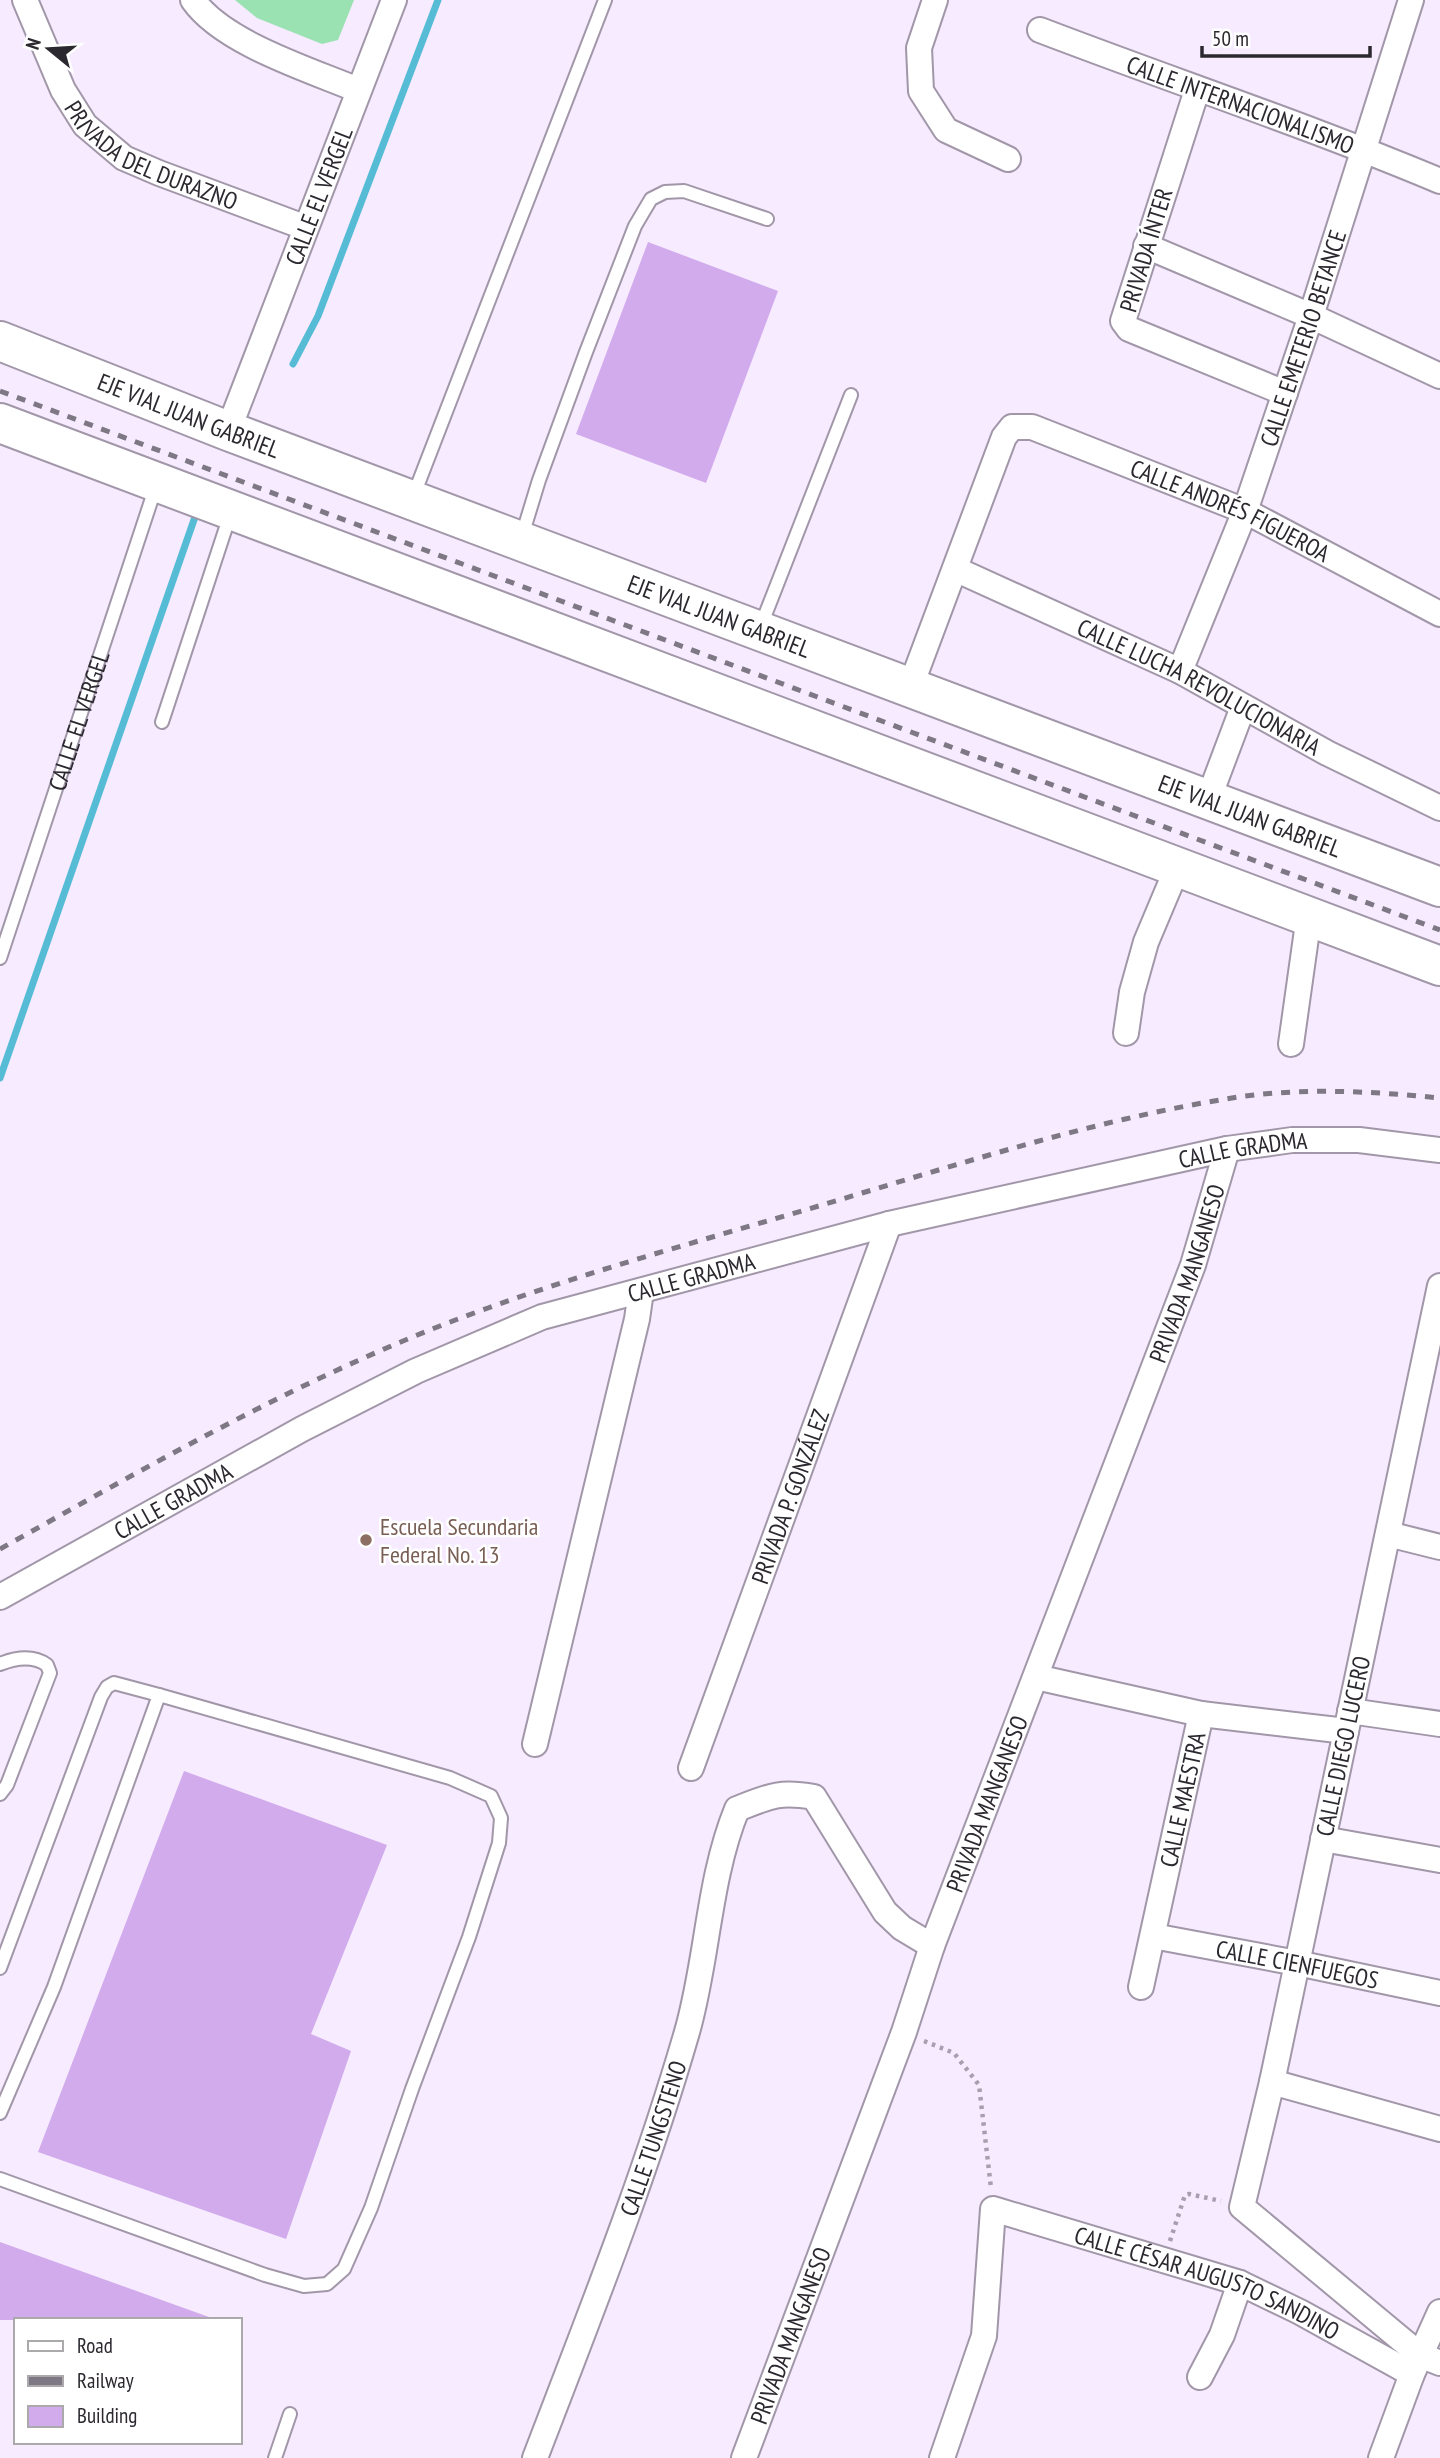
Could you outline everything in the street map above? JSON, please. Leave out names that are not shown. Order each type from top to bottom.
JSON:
[{"type":"main road","name":"EJE VIAL JUAN GABRIEL","points":[[0,341],[228,431],[1440,887]]},
{"type":"main road","points":[[0,423],[1440,966]]},
{"type":"street","name":"PRIVADA DEL DURAZNO","points":[[25,0],[63,90],[85,125],[124,158],[304,227]]},
{"type":"street","points":[[193,0],[222,29],[358,90]]},
{"type":"street","name":"CALLE EL VERGEL","points":[[228,431],[304,227],[394,0]]},
{"type":"street","points":[[935,0],[919,48],[921,91],[946,130],[1008,159]]},
{"type":"street","name":"CALLE EMETERIO BETANCE","points":[[1180,671],[1245,511],[1311,316],[1411,0]]},
{"type":"street","name":"CALLE INTERNACIONALISMO","points":[[1041,30],[1197,90],[1364,149],[1440,181]]},
{"type":"street","name":"PRIVADA ÍNTER","points":[[1197,90],[1123,316],[1125,326],[1285,393]]},
{"type":"street","points":[[1146,246],[1311,316],[1440,376]]},
{"type":"street","name":"CALLE ANDRÉS FIGUEROA","points":[[955,569],[1004,437],[1012,426],[1032,428],[1245,511],[1440,614]]},
{"type":"street","points":[[910,688],[955,569]]},
{"type":"street","name":"CALLE LUCHA REVOLUCIONARIA","points":[[955,569],[1180,671],[1327,753],[1440,808]]},
{"type":"street","points":[[1208,800],[1243,707]]},
{"type":"street","points":[[1126,1033],[1132,992],[1146,942],[1178,866]]},
{"type":"street","points":[[1291,1044],[1309,916]]},
{"type":"street","name":"CALLE GRADMA","points":[[0,1597],[302,1429],[416,1371],[542,1317],[889,1224],[1227,1149],[1292,1140],[1359,1140],[1440,1150]]},
{"type":"street","name":"PRIVADA MANGANESO","points":[[744,2458],[904,2032],[932,1946],[1193,1265],[1227,1149]]},
{"type":"street","name":"PRIVADA P. GONZÁLEZ","points":[[691,1768],[889,1224]]},
{"type":"street","name":"CALLE DIEGO LUCERO","points":[[1242,2207],[1272,2082],[1388,1534],[1434,1348],[1440,1286]]},
{"type":"street","points":[[535,1744],[637,1319],[641,1291]]},
{"type":"street","points":[[1388,1534],[1440,1547]]},
{"type":"street","points":[[1036,1677],[1201,1714]]},
{"type":"street","name":"CALLE MAESTRA","points":[[1141,1987],[1201,1714],[1440,1724]]},
{"type":"street","name":"CALLE TUNGSTENO","points":[[535,2458],[628,2216],[670,2090],[695,2002],[707,1918],[729,1828],[737,1809],[764,1798],[788,1793],[814,1797],[885,1912],[902,1928],[932,1946]]},
{"type":"street","points":[[1323,1839],[1440,1860]]},
{"type":"street","name":"CALLE CIENFUEGOS","points":[[1153,1936],[1440,1993]]},
{"type":"street","points":[[1272,2082],[1440,2129]]},
{"type":"street","points":[[1242,2207],[1424,2364]]},
{"type":"street","points":[[943,2458],[984,2336],[993,2209]]},
{"type":"street","name":"CALLE CÉSAR AUGUSTO SANDINO","points":[[993,2209],[1240,2283],[1300,2312],[1424,2364]]},
{"type":"street","points":[[1200,2378],[1222,2335],[1240,2283]]},
{"type":"street","points":[[1381,2458],[1424,2364],[1440,2312]]},
{"type":"lane","points":[[412,500],[605,0]]},
{"type":"lane","points":[[520,541],[539,480],[586,352],[635,226],[651,199],[665,192],[684,191],[767,219]]},
{"type":"lane","points":[[759,631],[851,395]]},
{"type":"lane","name":"CALLE EL VERGEL","points":[[0,958],[158,482]]},
{"type":"lane","points":[[162,722],[232,510]]},
{"type":"lane","points":[[0,1664],[23,1658],[40,1660],[47,1665],[50,1673],[7,1785],[0,1794]]},
{"type":"lane","points":[[0,1968],[102,1697],[114,1683],[450,1778],[491,1796],[501,1818],[499,1843],[468,1937],[372,2208],[344,2269],[327,2284],[304,2286],[265,2275],[0,2179]]},
{"type":"lane","points":[[0,2113],[54,1987],[159,1695]]},
{"type":"lane","points":[[275,2458],[290,2414]]},
{"type":"path","points":[[904,2032],[954,2053],[979,2085],[993,2209]]},
{"type":"path","points":[[1165,2260],[1185,2195],[1242,2207]]},
{"type":"green space","points":[[235,0],[354,0],[338,40],[322,44],[257,18]]},
{"type":"building","points":[[648,242],[778,291],[706,483],[576,434]]},
{"type":"building","points":[[184,1771],[387,1845],[311,2034],[351,2051],[286,2239],[38,2152]]},
{"type":"building","points":[[0,2242],[209,2317],[14,2318],[0,2320]]},
{"type":"waterway","points":[[293,364],[318,316],[438,0]]},
{"type":"waterway","points":[[0,1078],[196,514]]},
{"type":"railway","points":[[0,391],[1440,930]]},
{"type":"railway","points":[[0,1549],[178,1450],[361,1359],[488,1308],[580,1277],[997,1153],[1180,1107],[1252,1095],[1306,1092],[1360,1092],[1440,1098]]},
{"type":"place","name":"Escuela Secundaria Federal No. 13","points":[[366,1540]]}]
